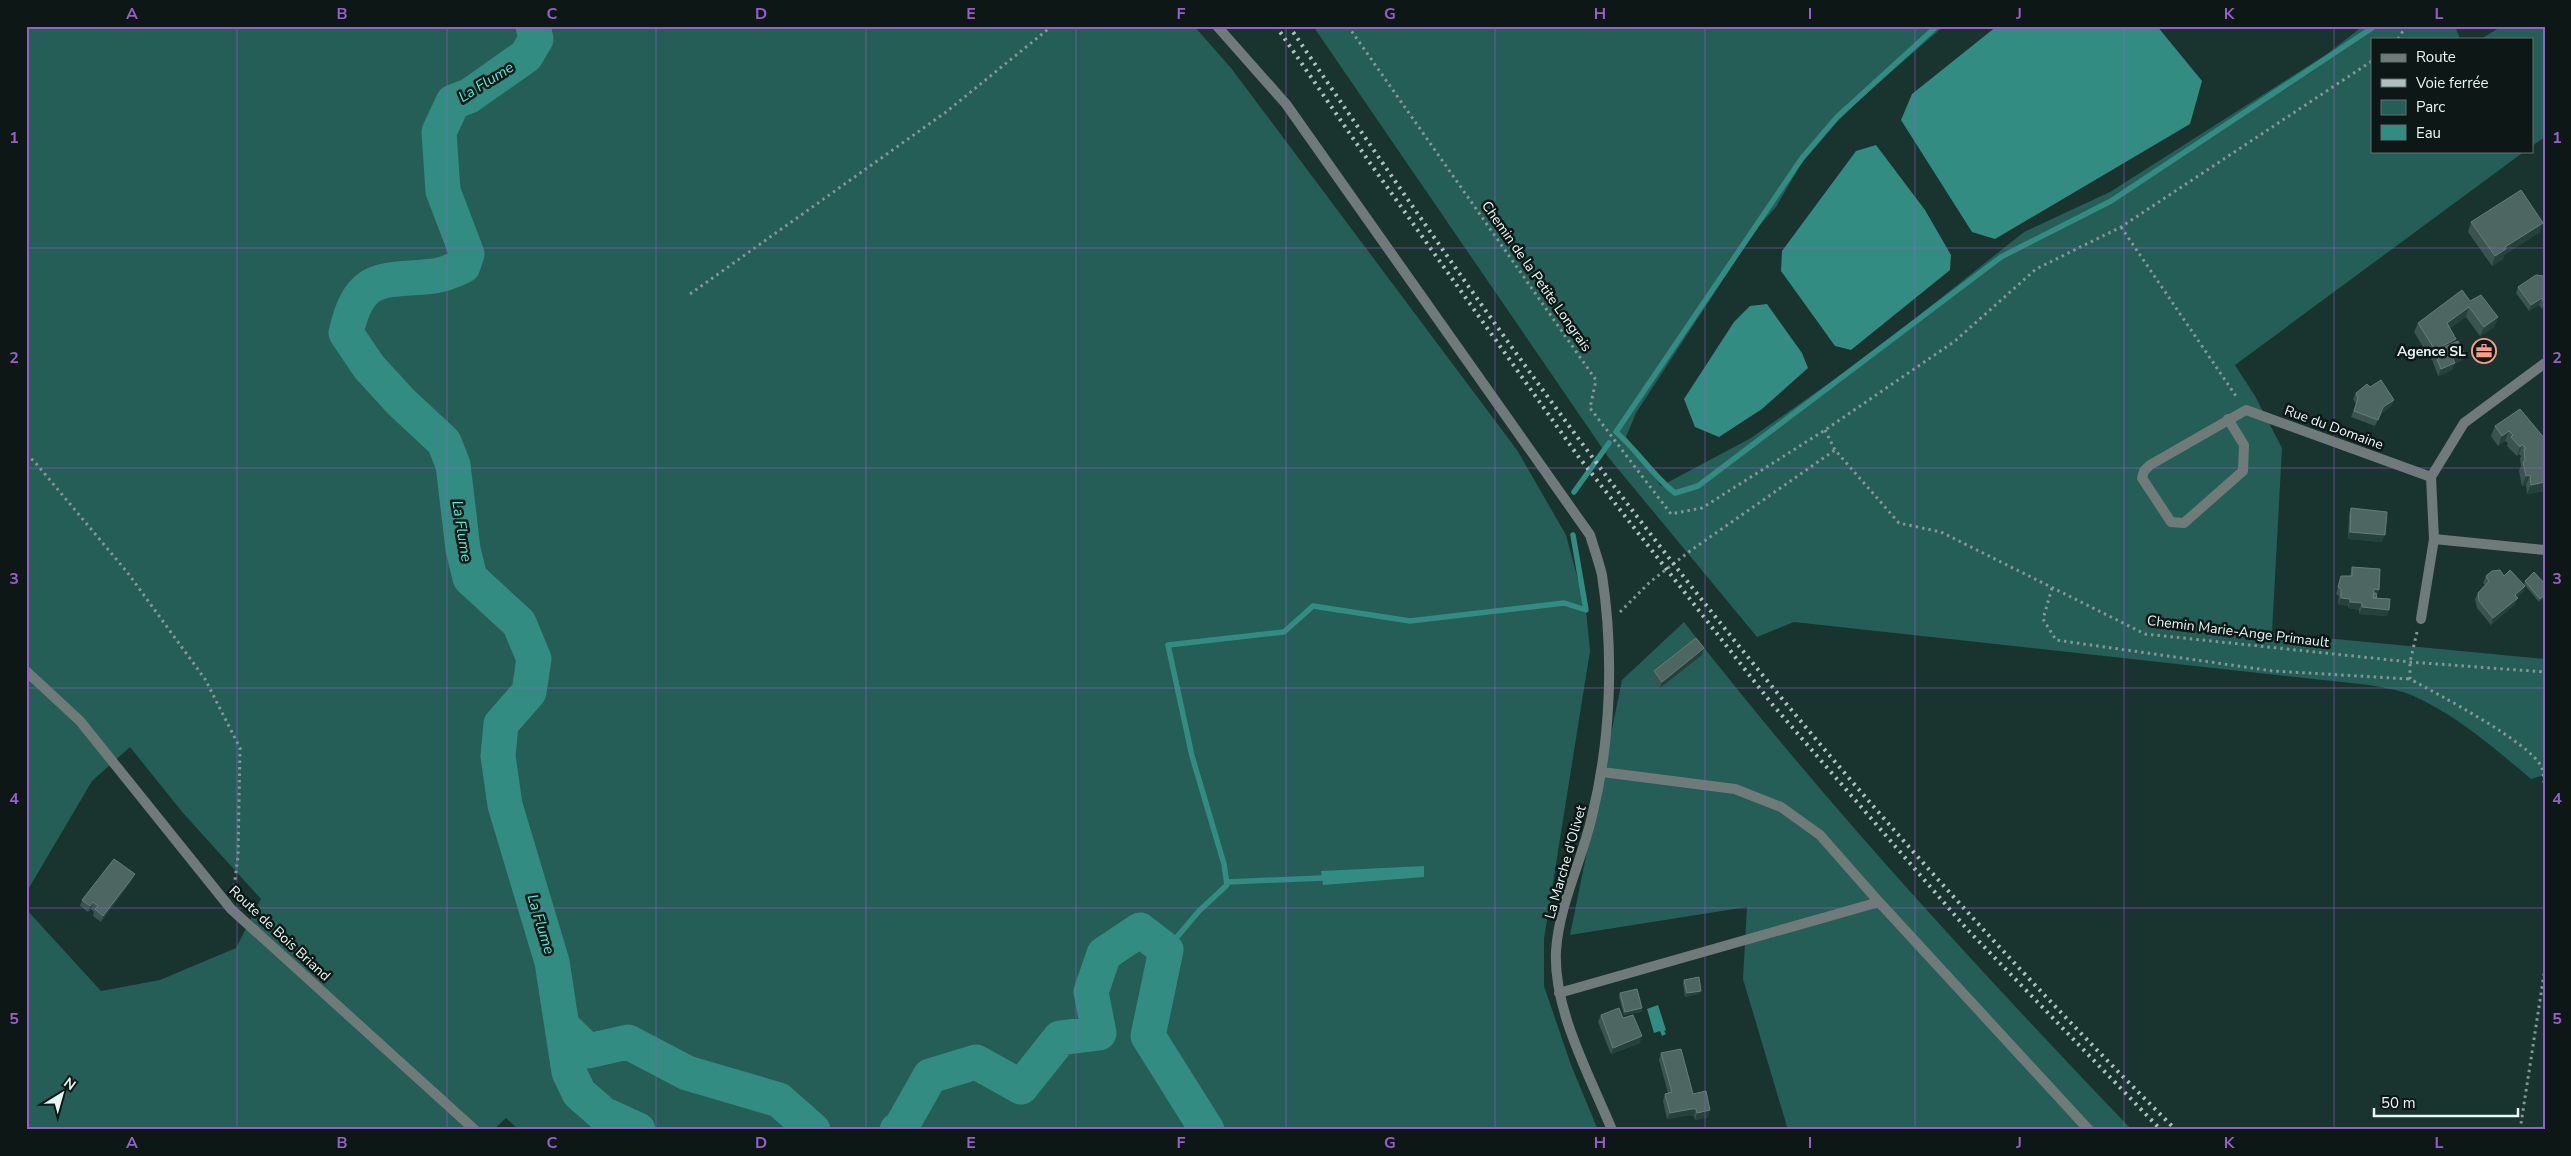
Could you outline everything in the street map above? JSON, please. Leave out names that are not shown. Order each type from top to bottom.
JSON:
[{"type":"street","name":"La Marche d'Olivet","points":[[1217,26],[1286,104],[1590,535],[1601,574],[1606,622],[1607,706],[1602,772],[1592,818],[1564,908],[1556,951],[1559,993],[1612,1130]]},
{"type":"street","points":[[2421,619],[2434,538],[2431,477],[2464,424],[2545,363]]},
{"type":"street","points":[[2228,419],[2244,445],[2244,471],[2184,523],[2171,522],[2146,487],[2142,478],[2144,471],[2150,465],[2228,419],[2246,410]]},
{"type":"street","name":"Rue du Domaine","points":[[2246,410],[2431,477]]},
{"type":"street","points":[[2434,538],[2545,550]]},
{"type":"street","name":"Route de Bois Briand","points":[[26,672],[80,721],[231,909],[474,1130]]},
{"type":"street","points":[[1602,772],[1735,789],[1781,807],[1820,835],[1878,902],[2089,1130]]},
{"type":"street","points":[[1559,993],[1878,902]]},
{"type":"path","points":[[690,294],[946,112],[1052,26]]},
{"type":"path","name":"Chemin de la Petite Longrais","points":[[1348,26],[1596,380],[1590,408],[1670,514],[1702,508],[1825,430]]},
{"type":"path","points":[[2399,38],[2406,26]]},
{"type":"path","points":[[1825,430],[1955,341],[2036,268],[2121,227],[2371,62]]},
{"type":"path","points":[[2121,227],[2246,410]]},
{"type":"path","name":"Chemin Marie-Ange Primault","points":[[1825,430],[1834,450],[1899,523],[1941,532],[2145,634],[2410,662],[2545,672]]},
{"type":"path","points":[[1606,622],[1629,605],[1650,582],[1690,551],[1834,450]]},
{"type":"path","points":[[26,455],[34,461],[127,572],[205,679],[240,748],[238,856],[231,909]]},
{"type":"path","points":[[2052,588],[2042,619],[2056,640],[2273,671],[2410,679],[2483,720],[2534,757],[2542,769],[2545,792]]},
{"type":"path","points":[[2410,679],[2410,662],[2421,619]]},
{"type":"path","points":[[2520,1130],[2545,968]]},
{"type":"green space","points":[[26,26],[1194,26],[1231,68],[1517,450],[1566,535],[1586,610],[1590,651],[1544,939],[1544,986],[1571,1065],[1598,1130],[519,1130],[506,1118],[493,1130],[26,1130],[26,909],[101,991],[160,980],[236,948],[261,899],[183,813],[130,747],[92,781],[26,893]]},
{"type":"green space","points":[[1313,26],[1944,26],[1870,90],[1838,121],[1801,164],[1776,207],[1756,229],[1636,413],[1626,437],[1661,486],[1751,438],[1869,355],[2024,232],[2110,192],[2327,54],[2363,26],[2455,26],[2460,38],[2371,38],[2371,152],[2524,152],[2235,365],[2255,396],[2282,448],[2272,633],[2545,659],[2545,775],[2531,779],[2471,730],[2438,708],[2403,692],[2369,685],[1794,622],[1757,637],[1609,458]]},
{"type":"green space","points":[[2502,26],[2545,26],[2545,137],[2534,145],[2534,38],[2483,38]]},
{"type":"green space","points":[[1684,622],[1791,754],[1902,882],[1958,945],[2132,1130],[1788,1130],[1743,979],[1747,907],[1570,935],[1622,680]]},
{"type":"water","points":[[1997,26],[2157,26],[2202,81],[2190,124],[1995,239],[1972,232],[1901,120],[1912,94]]},
{"type":"water","points":[[1876,145],[1925,210],[1951,255],[1950,270],[1851,350],[1835,346],[1781,271],[1782,251],[1856,151]]},
{"type":"water","points":[[1767,304],[1802,353],[1808,368],[1762,409],[1719,437],[1695,427],[1684,399],[1734,322],[1750,306]]},
{"type":"water","points":[[1424,866],[1424,877],[1323,885],[1321,871]]},
{"type":"water","points":[[1658,1005],[1666,1030],[1664,1031],[1666,1034],[1662,1036],[1660,1031],[1654,1033],[1647,1009]]},
{"type":"building","points":[[2521,190],[2543,223],[2505,247],[2506,249],[2495,256],[2471,222]]},
{"type":"building","points":[[2536,275],[2543,276],[2545,279],[2545,302],[2542,298],[2531,305],[2518,287]]},
{"type":"building","points":[[2462,290],[2470,301],[2481,295],[2498,317],[2484,327],[2469,307],[2447,323],[2456,339],[2435,350],[2418,323]]},
{"type":"building","points":[[2458,341],[2465,354],[2453,359],[2455,363],[2441,369],[2434,352]]},
{"type":"building","points":[[2381,380],[2394,400],[2383,407],[2378,420],[2354,411],[2358,398],[2356,393],[2367,384],[2370,387]]},
{"type":"building","points":[[2520,409],[2545,439],[2545,482],[2531,485],[2530,475],[2526,476],[2523,462],[2525,461],[2524,449],[2526,449],[2522,444],[2520,447],[2511,437],[2513,435],[2509,431],[2502,436],[2495,426]]},
{"type":"building","points":[[2351,508],[2387,512],[2385,535],[2350,532]]},
{"type":"building","points":[[2352,567],[2380,569],[2379,590],[2374,589],[2373,598],[2390,599],[2389,610],[2362,607],[2362,603],[2350,602],[2350,599],[2341,598],[2341,589],[2338,587],[2341,576],[2352,576]]},
{"type":"building","points":[[2500,570],[2504,576],[2510,570],[2525,586],[2515,595],[2518,598],[2493,618],[2479,601],[2478,593],[2489,581],[2486,576],[2492,571]]},
{"type":"building","points":[[2534,572],[2545,584],[2545,595],[2540,599],[2525,581]]},
{"type":"building","points":[[1696,638],[1704,648],[1662,682],[1654,671]]},
{"type":"building","points":[[114,859],[135,874],[103,916],[95,909],[98,906],[93,902],[90,906],[82,900]]},
{"type":"building","points":[[1699,977],[1701,991],[1687,993],[1684,980]]},
{"type":"building","points":[[1637,989],[1642,1008],[1625,1012],[1620,993]]},
{"type":"building","points":[[1619,1008],[1623,1018],[1633,1015],[1642,1036],[1613,1048],[1601,1015]]},
{"type":"building","points":[[1681,1049],[1693,1094],[1706,1091],[1710,1110],[1697,1113],[1696,1109],[1691,1109],[1670,1113],[1665,1094],[1672,1092],[1661,1053]]},
{"type":"waterway","name":"La Flume","points":[[533,26],[536,39],[526,56],[469,96],[453,102],[439,132],[443,191],[467,254],[463,266],[438,275],[387,280],[367,289],[358,299],[346,333],[369,367],[401,402],[444,442],[453,465],[463,549],[470,578],[519,623],[534,659],[529,692],[501,724],[498,756],[505,805],[552,962],[569,1072],[579,1093],[603,1114],[638,1130]]},
{"type":"waterway","points":[[1937,26],[1837,117],[1802,158],[1616,432],[1659,479],[1675,493],[1698,486],[2001,257],[2111,201],[2375,26]]},
{"type":"waterway","points":[[1574,492],[1609,443]]},
{"type":"waterway","points":[[1166,950],[1199,911],[1227,885],[1224,864],[1192,756],[1168,645],[1284,632],[1313,606],[1410,621],[1564,603],[1586,610],[1573,535]]},
{"type":"waterway","points":[[1227,882],[1322,878]]},
{"type":"waterway","points":[[897,1130],[900,1129],[930,1076],[976,1062],[1021,1087],[1060,1038],[1099,1033],[1091,992],[1104,954],[1140,930],[1166,950],[1148,1036],[1207,1130]]},
{"type":"waterway","points":[[562,1026],[588,1051],[628,1042],[687,1073],[779,1100],[813,1130]]},
{"type":"railway","points":[[1276,26],[1370,163],[1578,456],[1772,704],[1966,928],[2161,1130]]},
{"type":"railway","points":[[1289,26],[1508,342],[1652,536],[1722,625],[1867,799],[1942,884],[2176,1130]]},
{"type":"place","name":"Agence SL","points":[[2484,351]]}]
